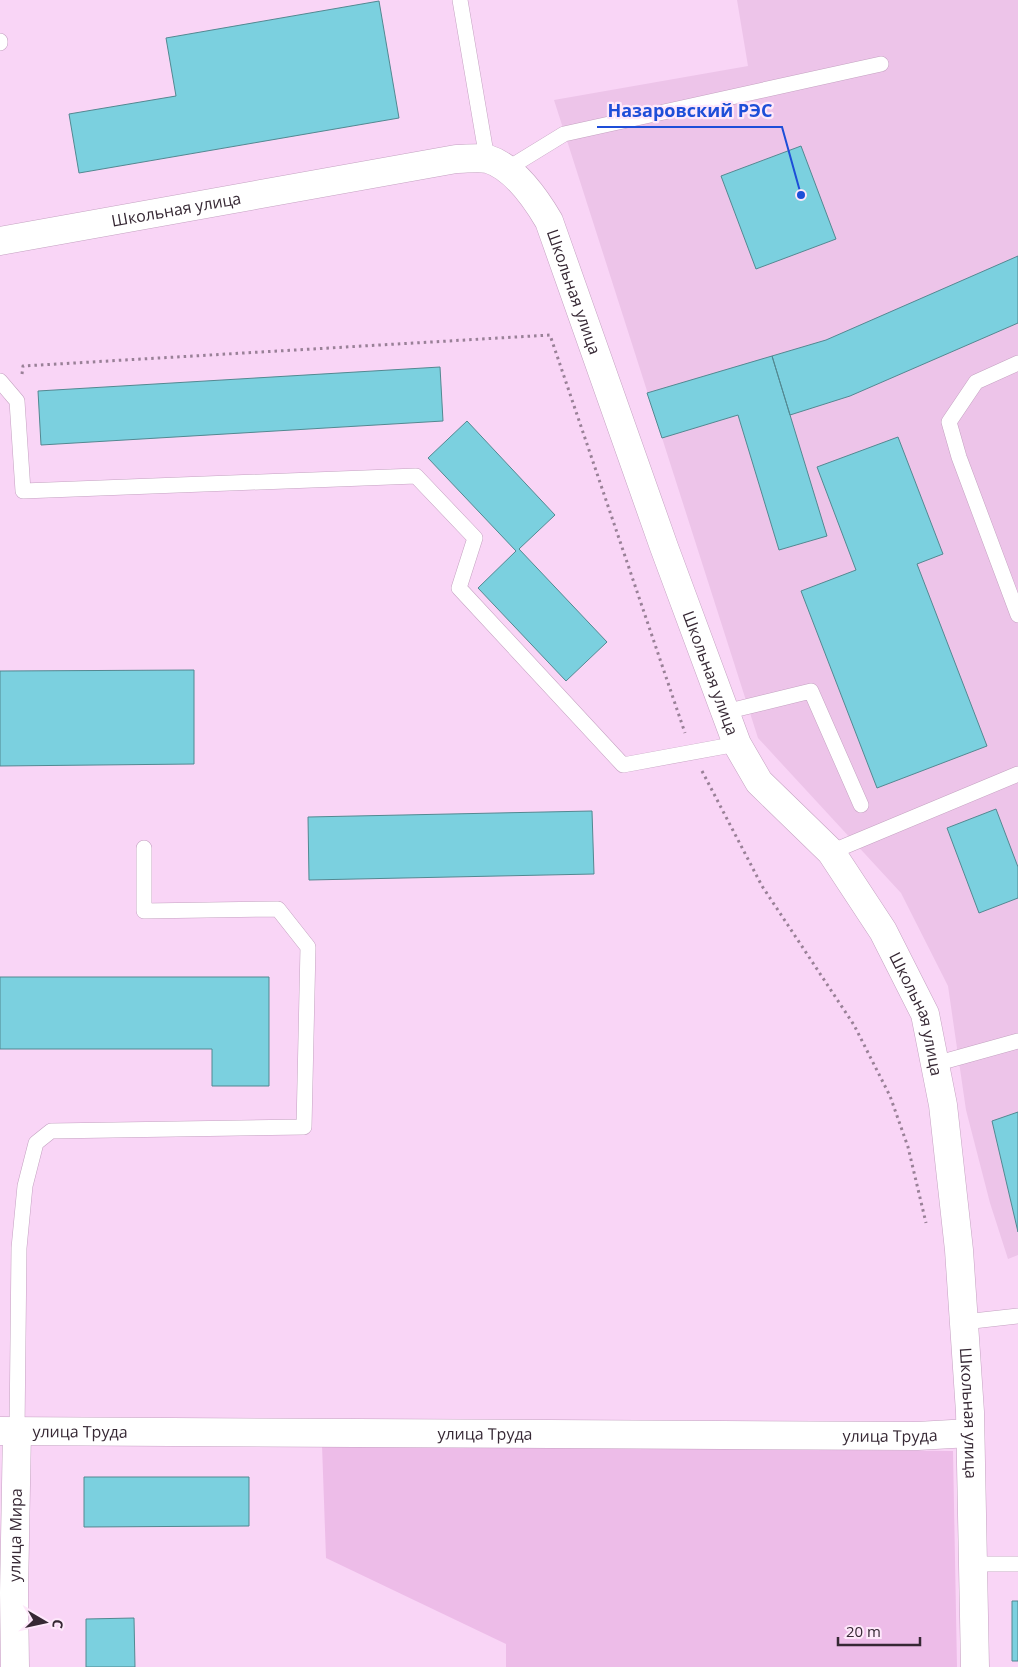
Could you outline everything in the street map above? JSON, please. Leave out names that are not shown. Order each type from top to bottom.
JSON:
[{"type":"street","name":"Школьная улица","points":[[0,241],[456,159],[497,164],[522,183],[538,201],[549,221],[664,547],[737,744],[759,782],[831,852],[883,931],[925,1014],[944,1115],[959,1250],[970,1433],[975,1667]]},
{"type":"street","name":"улица Труда","points":[[9,1431],[897,1436],[970,1433]]},
{"type":"street","name":"улица Мира","points":[[9,1431],[7,1592],[15,1667]]},
{"type":"lane","points":[[460,0],[497,164],[564,134],[881,64]]},
{"type":"lane","points":[[1018,363],[976,382],[949,422],[959,457],[1018,616]]},
{"type":"lane","points":[[0,381],[18,401],[23,491],[416,476],[475,538],[459,588],[623,765],[737,744]]},
{"type":"lane","points":[[726,712],[810,691],[861,805]]},
{"type":"lane","points":[[831,852],[1018,774]]},
{"type":"lane","points":[[9,1431],[19,1248],[25,1186],[36,1143],[51,1131],[304,1127],[308,947],[278,909],[144,911],[144,848]]},
{"type":"lane","points":[[935,1064],[1018,1041]]},
{"type":"lane","points":[[964,1322],[1018,1316]]},
{"type":"lane","points":[[973,1564],[1018,1564]]},
{"type":"path","points":[[18,401],[23,366],[550,335],[692,752],[762,886],[854,1025],[890,1096],[908,1147],[927,1225]]},
{"type":"shaded area","points":[[737,0],[1018,0],[1018,1255],[1008,1259],[990,1203],[966,1110],[948,986],[901,893],[758,738],[554,100],[748,66]]},
{"type":"shaded area","points":[[322,1445],[953,1451],[957,1667],[506,1667],[506,1644],[326,1558]]},
{"type":"building","points":[[379,1],[399,118],[79,173],[69,114],[176,96],[166,38]]},
{"type":"building","points":[[801,146],[836,239],[756,269],[721,176]]},
{"type":"building","points":[[1018,256],[1018,323],[850,396],[790,415],[772,356],[826,340]]},
{"type":"building","points":[[772,356],[827,536],[779,550],[738,415],[662,438],[647,393]]},
{"type":"building","points":[[440,367],[443,421],[41,445],[38,391]]},
{"type":"building","points":[[467,421],[555,515],[519,549],[607,642],[566,681],[478,588],[516,551],[428,458]]},
{"type":"building","points":[[898,437],[943,554],[917,564],[987,746],[877,788],[801,591],[856,570],[817,467]]},
{"type":"building","points":[[194,670],[194,764],[0,766],[0,671]]},
{"type":"building","points":[[996,809],[1018,867],[1018,898],[979,913],[947,828]]},
{"type":"building","points":[[592,811],[594,874],[309,880],[308,817]]},
{"type":"building","points":[[0,977],[269,977],[269,1086],[212,1086],[212,1049],[0,1049]]},
{"type":"building","points":[[1018,1112],[1018,1232],[992,1121]]},
{"type":"building","points":[[84,1477],[249,1477],[249,1526],[84,1527]]},
{"type":"building","points":[[1012,1601],[1018,1601],[1018,1661],[1012,1661]]},
{"type":"building","points":[[134,1618],[135,1667],[86,1667],[86,1619]]},
{"type":"place","name":"Назаровский РЭС","points":[[801,195]]}]
